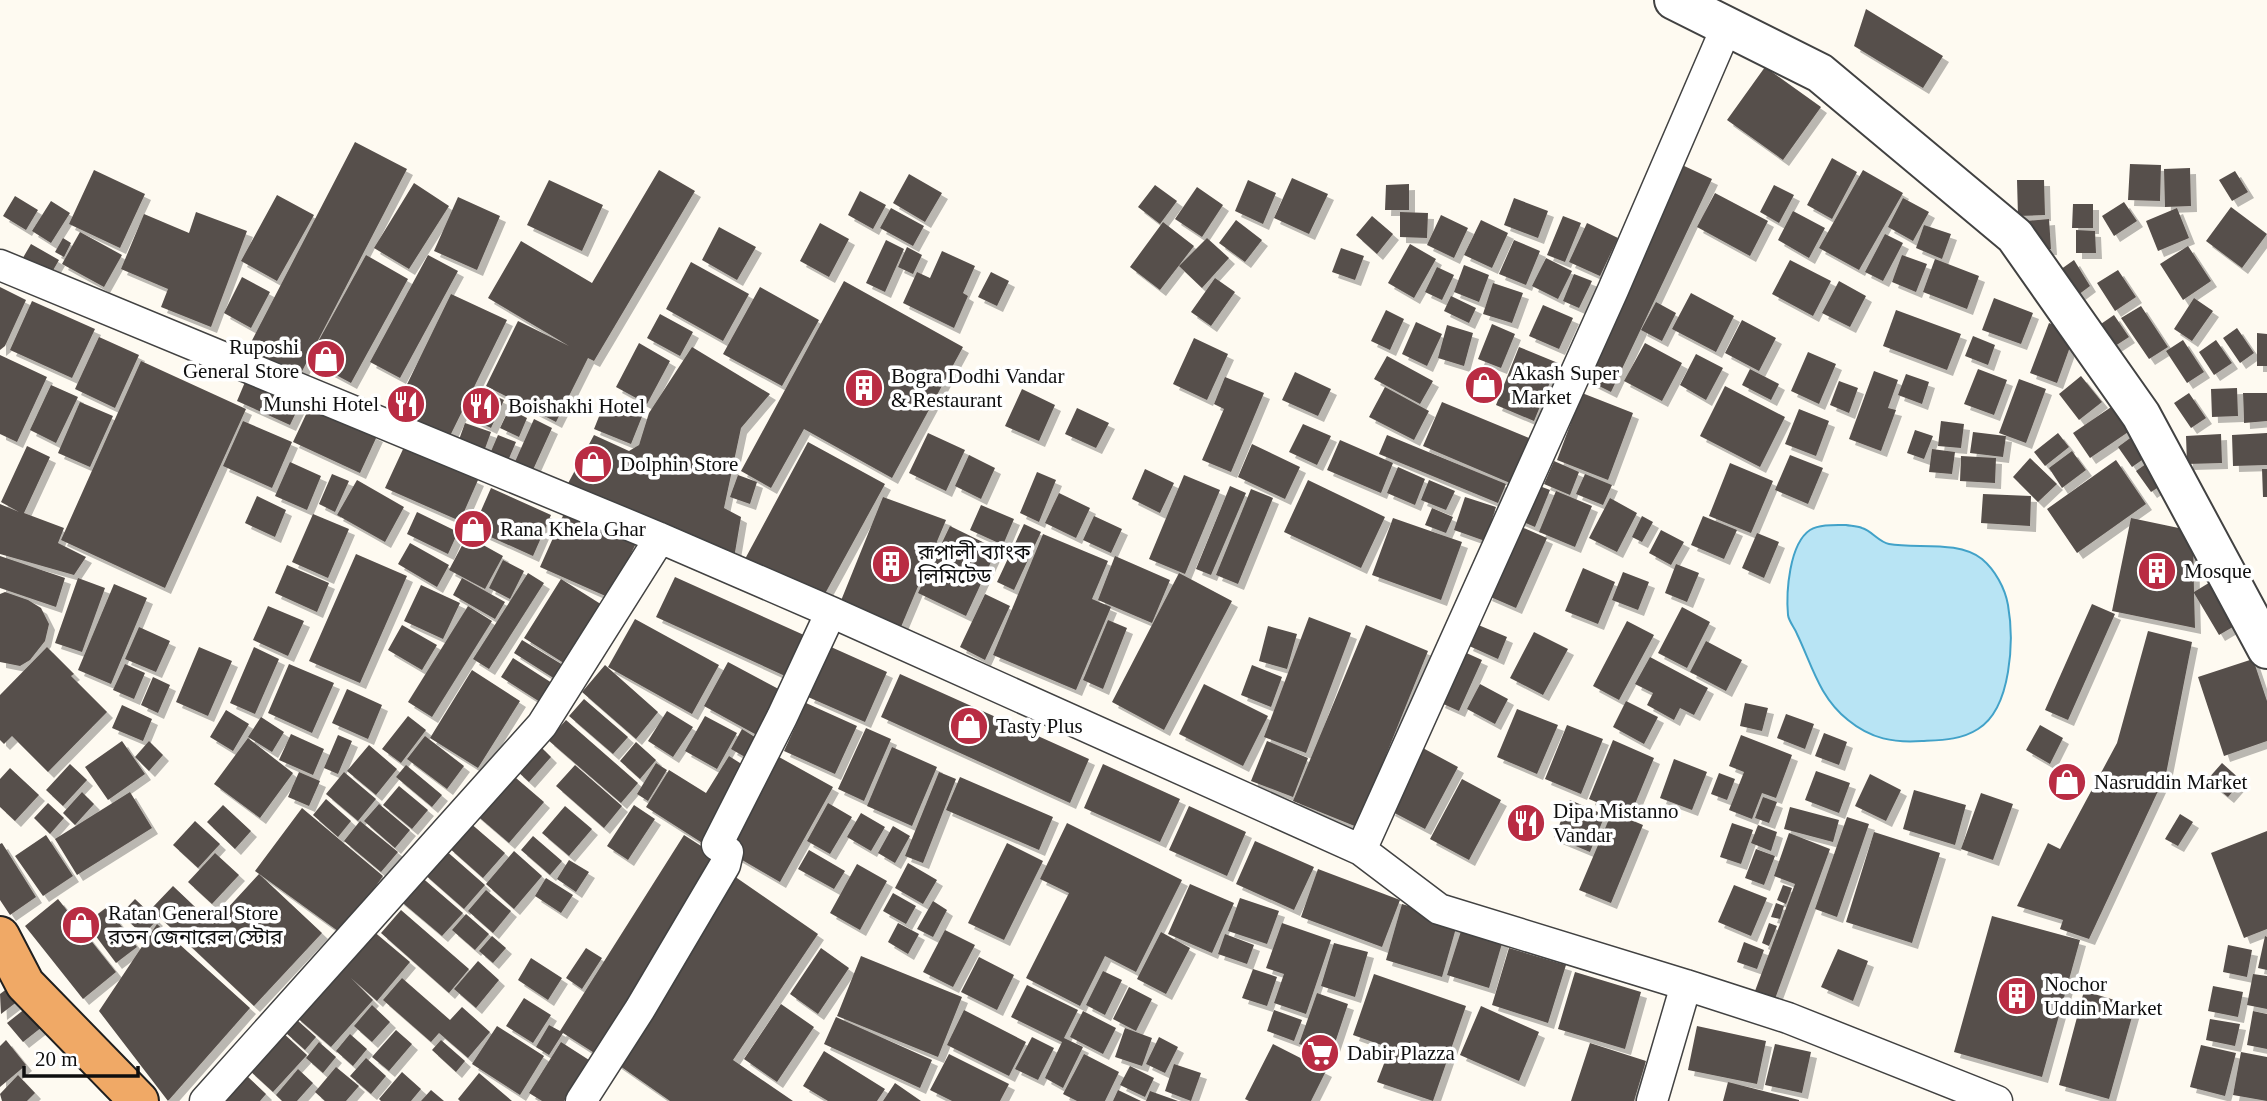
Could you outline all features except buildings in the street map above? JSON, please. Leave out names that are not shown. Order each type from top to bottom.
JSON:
[{"type":"highway","points":[[0,936],[25,984],[139,1101]]},
{"type":"street","points":[[1674,0],[1820,73],[2015,236],[2141,415],[2267,649]]},
{"type":"street","points":[[1361,850],[1613,290],[1727,26]]},
{"type":"street","points":[[0,265],[660,538],[831,612],[1361,850],[1439,909],[1788,1018],[1997,1101]]},
{"type":"street","points":[[205,1101],[542,725],[660,538]]},
{"type":"street","points":[[581,1101],[640,1009],[725,866],[728,852],[717,845],[831,612]]},
{"type":"street","points":[[1651,1101],[1686,985]]},
{"type":"water","points":[[1828,525],[1866,529],[1889,544],[1961,549],[1987,563],[1999,580],[2005,592],[2010,619],[2008,672],[1998,706],[1978,729],[1944,740],[1892,740],[1874,736],[1848,720],[1823,691],[1789,618],[1790,569],[1797,546],[1810,530]]},
{"type":"place","name":"Ruposhi General Store","points":[[326,359]]},
{"type":"place","name":"Akash Super Market","points":[[1484,385]]},
{"type":"place","name":"Bogra Dodhi Vandar & Restaurant","points":[[864,388]]},
{"type":"place","name":"Munshi Hotel","points":[[406,404]]},
{"type":"place","name":"Boishakhi Hotel","points":[[481,406]]},
{"type":"place","name":"Dolphin Store","points":[[593,464]]},
{"type":"place","name":"Rana Khela Ghar","points":[[473,529]]},
{"type":"place","name":"রূপালী ব্যাংক লিমিটেড","points":[[891,564]]},
{"type":"place","name":"Mosque","points":[[2157,571]]},
{"type":"place","name":"Tasty Plus","points":[[969,726]]},
{"type":"place","name":"Nasruddin Market","points":[[2067,782]]},
{"type":"place","name":"Dipa Mistanno Vandar","points":[[1526,823]]},
{"type":"place","name":"Ratan General Store রতন জেনারেল স্টোর","points":[[81,925]]},
{"type":"place","name":"Nochor Uddin Market","points":[[2017,996]]},
{"type":"place","name":"Dabir Plazza","points":[[1320,1053]]}]
